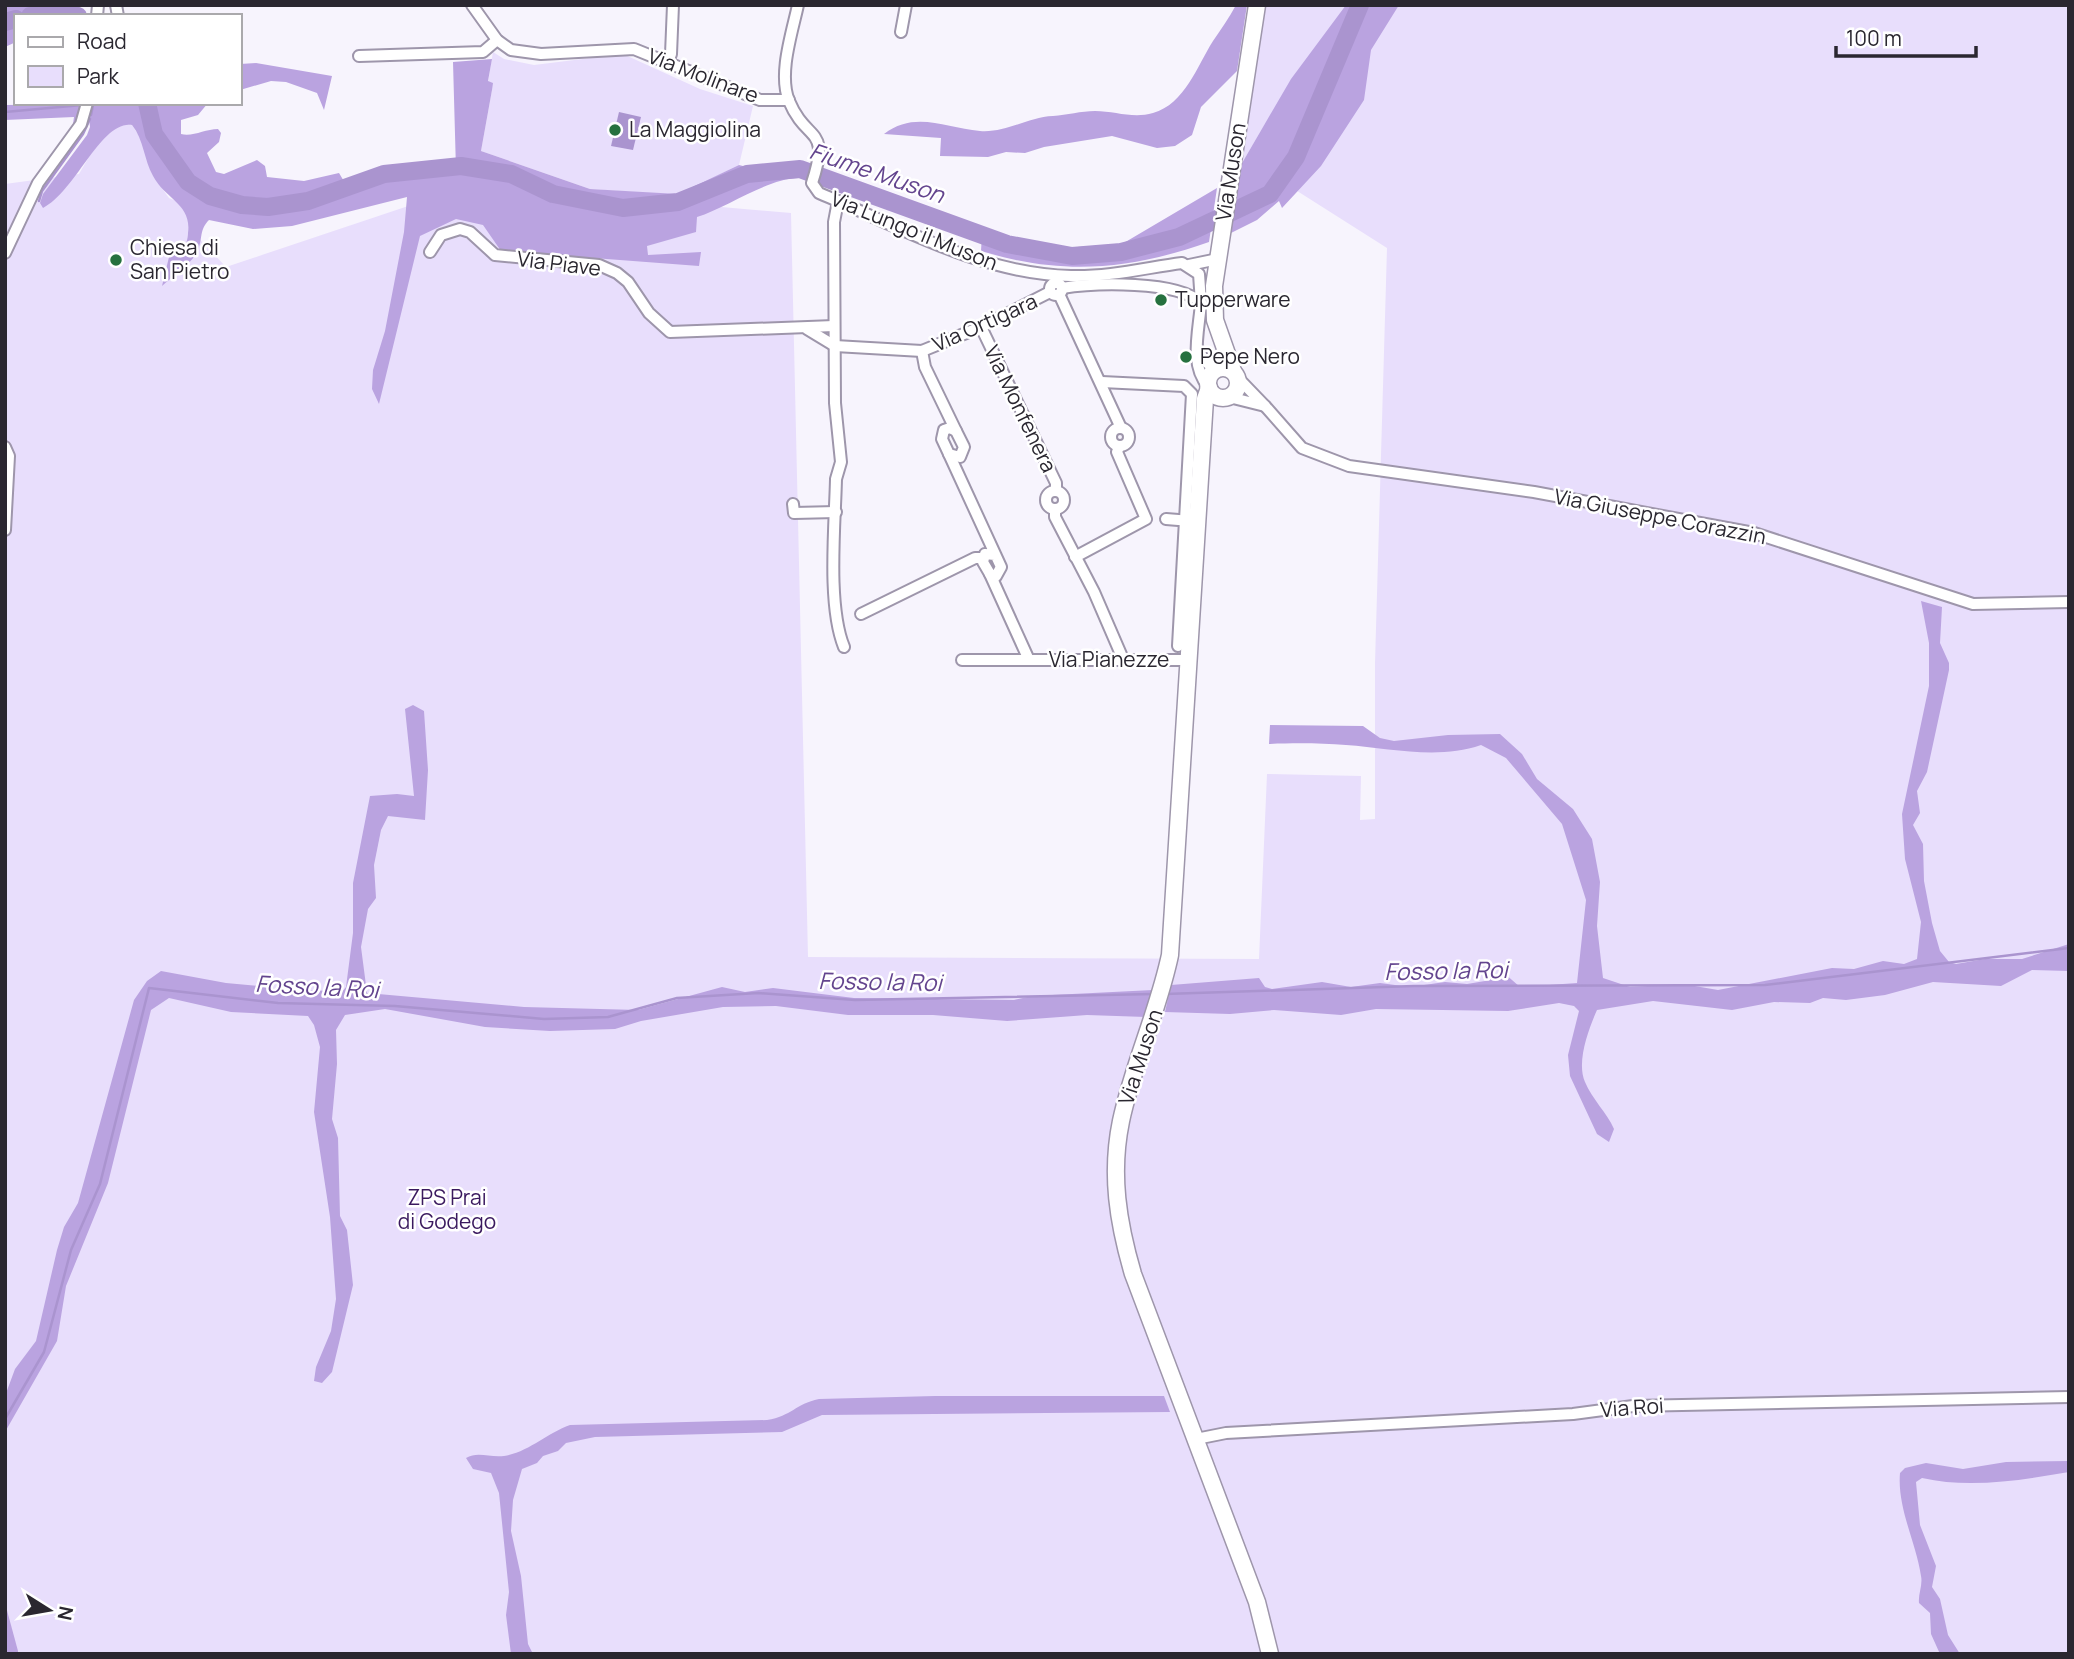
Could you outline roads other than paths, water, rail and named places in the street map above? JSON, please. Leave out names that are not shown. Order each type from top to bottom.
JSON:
[{"type":"main road","name":"Via Muson","points":[[1203,435],[1227,397],[1237,389],[1226,372],[1213,305],[1257,5]]},
{"type":"main road","name":"Via Muson","points":[[1226,372],[1210,375],[1191,522],[1186,615],[1189,660],[1172,926],[1161,996],[1121,1120],[1115,1162],[1117,1209],[1133,1274],[1257,1602],[1270,1654]]},
{"type":"main road","points":[[1209,387],[1216,396],[1227,397]]},
{"type":"street","points":[[359,56],[483,52],[497,40],[472,5]]},
{"type":"street","points":[[668,62],[671,54],[673,5]]},
{"type":"street","points":[[789,100],[786,78],[798,5]]},
{"type":"street","points":[[901,32],[906,5]]},
{"type":"street","name":"Via Molinare","points":[[497,40],[510,50],[524,53],[625,48],[668,62],[760,100],[789,100]]},
{"type":"street","name":"Via Lungo il Muson","points":[[789,100],[820,145],[821,155],[812,187],[819,193],[959,253],[1024,271],[1096,276],[1218,259]]},
{"type":"street","points":[[5,253],[29,200],[81,124],[87,106]]},
{"type":"street","points":[[838,201],[834,222],[835,403],[841,462],[836,479],[837,629],[844,647]]},
{"type":"street","name":"Via Piave","points":[[430,252],[441,234],[460,229],[470,232],[495,255],[598,265],[617,273],[628,282],[649,313],[670,332],[834,326]]},
{"type":"street","points":[[1189,264],[1201,278],[1196,361],[1201,378],[1209,387]]},
{"type":"street","points":[[1057,291],[1093,284],[1168,289],[1187,293],[1201,303]]},
{"type":"street","name":"Via Ortigara","points":[[835,346],[922,351],[1057,291],[1102,382],[1121,428],[1129,437],[1117,452],[1147,517]]},
{"type":"street","name":"Via Monfenera","points":[[981,327],[1056,483],[1056,491],[1046,497],[1049,507],[1055,509],[1055,517],[1094,592],[1123,659]]},
{"type":"street","points":[[806,329],[835,346]]},
{"type":"street","name":"Via Giuseppe Corazzin","points":[[1198,349],[1203,359],[1226,372],[1265,406],[1301,448],[1349,466],[1534,492],[1754,533],[1973,604],[2069,602]]},
{"type":"street","points":[[922,351],[925,367],[951,426],[964,447],[955,459]]},
{"type":"street","points":[[1074,557],[1147,517],[1191,522],[1192,394],[1184,386],[1102,382]]},
{"type":"street","points":[[1227,397],[1265,406]]},
{"type":"street","points":[[861,614],[989,552],[955,459],[942,439],[951,426]]},
{"type":"street","points":[[5,447],[9,456],[5,530]]},
{"type":"street","points":[[793,503],[794,513],[836,512]]},
{"type":"street","name":"Via Pianezze","points":[[989,552],[1001,567],[993,575],[995,590],[1029,660]]},
{"type":"street","points":[[1178,646],[1186,615]]},
{"type":"street","name":"Via Pianezze","points":[[962,660],[1189,660]]},
{"type":"street","name":"Via Roi","points":[[1196,1439],[1226,1433],[1573,1414],[1633,1406],[2069,1397]]},
{"type":"waterway","name":"Fiume Muson","points":[[147,105],[154,134],[188,182],[210,196],[242,205],[268,207],[308,201],[384,174],[461,166],[511,174],[553,194],[623,208],[678,202],[747,174],[800,169],[1007,244],[1072,256],[1121,252],[1179,237],[1270,194],[1296,157],[1360,5]]},
{"type":"waterway","name":"Fiume Muson","points":[[46,14],[70,14]]},
{"type":"waterway","name":"Fiume Muson","points":[[5,22],[14,20]]},
{"type":"waterway","points":[[5,112],[82,105]]},
{"type":"waterway","points":[[91,115],[93,105]]},
{"type":"waterway","points":[[39,201],[42,191],[83,134],[90,119]]},
{"type":"waterway","name":"Fosso la Roi","points":[[1165,994],[1414,986],[1765,985],[2069,948]]},
{"type":"waterway","name":"Fosso la Roi","points":[[5,1419],[44,1352],[71,1250],[100,1184],[149,988],[278,1003],[395,1006],[544,1019],[608,1017],[677,998],[758,993],[855,1000],[1154,994]]},
{"type":"place","name":"La Maggiolina","points":[[615,130]]},
{"type":"place","name":"Chiesa di San Pietro","points":[[116,260]]},
{"type":"place","name":"Tupperware","points":[[1161,300]]},
{"type":"place","name":"Pepe Nero","points":[[1186,357]]},
{"type":"park label","name":"ZPS Prai di Godego","points":[[447,1210]]}]
